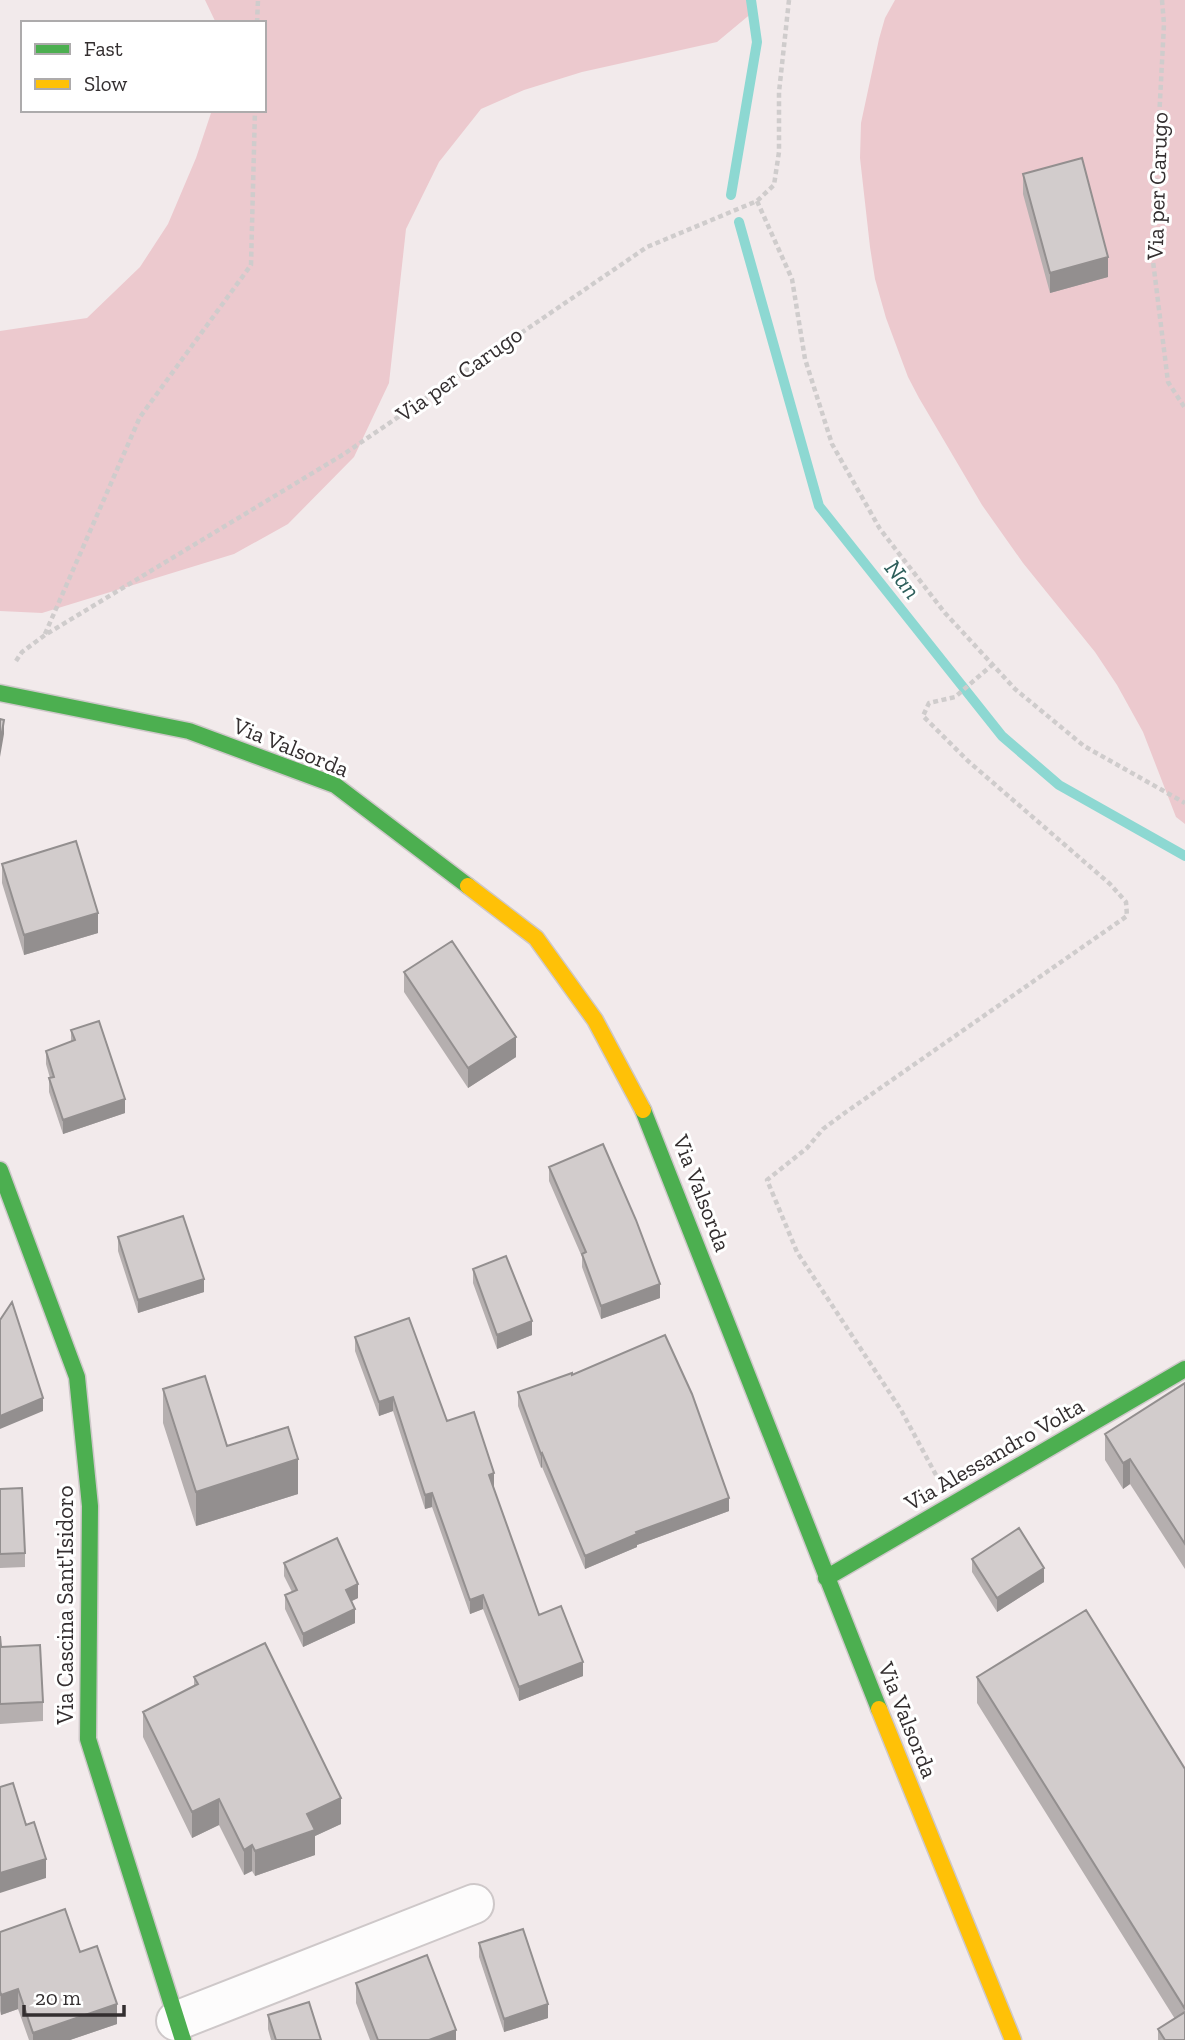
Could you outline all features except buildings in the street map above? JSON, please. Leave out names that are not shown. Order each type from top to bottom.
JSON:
[{"type":"street","name":"Via Valsorda","points":[[0,693],[189,731],[335,785],[536,938],[595,1020],[650,1122],[826,1578],[1013,2040]]},
{"type":"street","name":"Via Cascina Sant'Isidoro","points":[[0,1170],[77,1377],[90,1506],[88,1739],[179,2031]]},
{"type":"street","name":"Via Alessandro Volta","points":[[826,1578],[1185,1369]]},
{"type":"street","points":[[179,2031],[474,1905]]},
{"type":"path","points":[[257,21],[258,0]]},
{"type":"path","points":[[789,0],[779,92],[779,152],[774,185],[757,201],[792,279],[805,359],[832,444],[880,529],[944,613],[1015,690],[1084,746],[1185,803]]},
{"type":"path","name":"Via per Carugo","points":[[1162,0],[1164,24],[1152,253],[1168,382],[1185,408]]},
{"type":"path","points":[[45,635],[140,417],[251,265],[255,112]]},
{"type":"path","name":"Via per Carugo","points":[[15,663],[22,652],[45,635],[344,454],[647,247],[757,201]]},
{"type":"path","points":[[955,1505],[901,1410],[797,1252],[767,1180],[838,1117],[1127,916],[1126,902],[1110,884],[968,761],[923,716],[929,703],[956,696],[992,665]]},
{"type":"shaded area","points":[[205,0],[751,0],[753,12],[717,42],[582,72],[524,90],[481,109],[439,162],[406,229],[389,383],[354,457],[288,524],[234,554],[42,613],[0,611],[0,331],[87,318],[140,267],[168,224],[196,158],[211,112],[266,112],[266,21],[215,21]]},
{"type":"shaded area","points":[[895,0],[1185,0],[1185,824],[1176,817],[1143,732],[1117,685],[1095,652],[1023,563],[982,505],[908,377],[886,318],[875,279],[860,158],[861,123],[879,39],[885,18]]},
{"type":"waterway","name":"Nan","points":[[731,195],[757,42],[751,0]]},
{"type":"waterway","name":"Nan","points":[[739,222],[819,506],[1002,736],[1059,785],[1185,856]]},
{"type":"traffic: fast","points":[[0,693],[189,731],[335,785],[468,886]]},
{"type":"traffic: fast","points":[[643,1110],[879,1709]]},
{"type":"traffic: fast","points":[[0,1170],[77,1377],[90,1506],[88,1739],[183,2040]]},
{"type":"traffic: fast","points":[[826,1578],[1185,1369]]},
{"type":"traffic: slow","points":[[468,886],[536,938],[595,1020],[643,1110]]},
{"type":"traffic: slow","points":[[879,1709],[1013,2040]]}]
